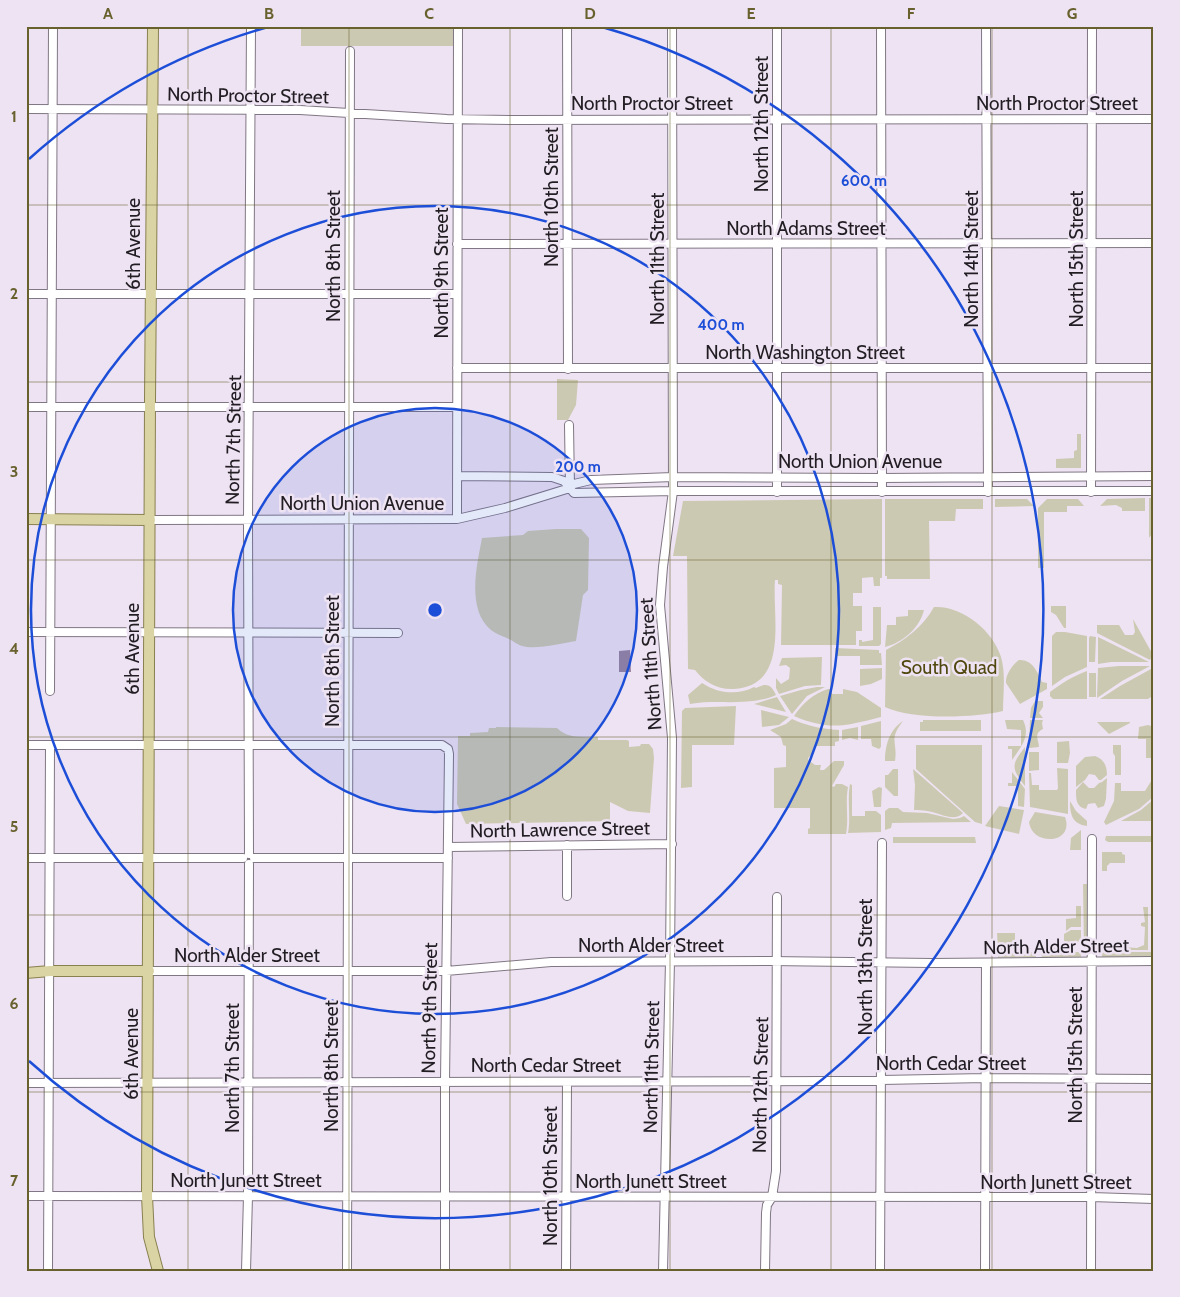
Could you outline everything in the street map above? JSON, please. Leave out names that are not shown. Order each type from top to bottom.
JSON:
[{"type":"main road","name":"6th Avenue","points":[[153,26],[150,294],[148,1196],[149,1237],[158,1271]]},
{"type":"main road","points":[[26,519],[150,520]]},
{"type":"main road","points":[[26,973],[50,971],[149,971]]},
{"type":"street","points":[[50,691],[53,26]]},
{"type":"street","name":"North 7th Street","points":[[246,1271],[248,1196],[248,520],[251,26]]},
{"type":"street","name":"North 9th Street","points":[[457,519],[458,26]]},
{"type":"street","name":"North 10th Street","points":[[567,26],[568,369]]},
{"type":"street","name":"North 11th Street","points":[[663,1271],[672,844],[672,722],[660,605],[673,491],[672,26]]},
{"type":"street","name":"North 12th Street","points":[[777,26],[777,492]]},
{"type":"street","points":[[882,26],[882,492]]},
{"type":"street","name":"North 14th Street","points":[[986,26],[988,492]]},
{"type":"street","name":"North 15th Street","points":[[1092,26],[1092,492]]},
{"type":"street","name":"North 8th Street","points":[[347,1271],[350,51]]},
{"type":"street","name":"North Proctor Street","points":[[26,109],[250,109],[458,120],[1154,119]]},
{"type":"street","name":"North Adams Street","points":[[457,244],[1154,243]]},
{"type":"street","points":[[26,294],[456,294]]},
{"type":"street","name":"North Washington Street","points":[[457,368],[1154,368]]},
{"type":"street","points":[[26,407],[457,407]]},
{"type":"street","points":[[569,425],[570,488]]},
{"type":"street","name":"North Union Avenue","points":[[457,476],[552,477],[564,481],[574,493],[673,491],[1154,491]]},
{"type":"street","name":"North Union Avenue","points":[[150,520],[457,519],[505,508],[591,480],[673,477],[1154,476]]},
{"type":"street","points":[[26,632],[398,632]]},
{"type":"street","points":[[48,1271],[50,745]]},
{"type":"street","points":[[26,746],[348,746]]},
{"type":"street","name":"North 9th Street","points":[[348,746],[445,746],[449,754],[445,1271]]},
{"type":"street","name":"North 15th Street","points":[[1091,1271],[1092,839]]},
{"type":"street","name":"North 13th Street","points":[[880,1271],[882,843]]},
{"type":"street","name":"North Lawrence Street","points":[[448,847],[672,844]]},
{"type":"street","points":[[567,845],[567,896]]},
{"type":"street","name":"North Lawrence Street","points":[[26,858],[448,858]]},
{"type":"street","name":"North 12th Street","points":[[765,1271],[766,1213],[767,1205],[772,1197],[776,1171],[777,897]]},
{"type":"street","name":"North Alder Street","points":[[149,971],[446,971],[477,970],[537,962],[778,961],[882,963],[1154,961]]},
{"type":"street","points":[[985,1271],[986,962]]},
{"type":"street","name":"North Cedar Street","points":[[26,1083],[777,1081],[986,1078],[1154,1080]]},
{"type":"street","name":"North 10th Street","points":[[566,1271],[567,1082]]},
{"type":"street","name":"North Junett Street","points":[[26,1196],[1091,1197],[1154,1199]]},
{"type":"green space","points":[[301,26],[455,26],[454,46],[301,46]]},
{"type":"green space","points":[[557,379],[578,380],[576,405],[568,420],[557,420]]},
{"type":"green space","points":[[1077,434],[1081,434],[1081,468],[1056,468],[1056,459],[1074,458],[1074,451],[1077,450]]},
{"type":"green space","points":[[1145,498],[1145,511],[1122,511],[1122,508],[1116,505],[1100,506],[1107,499]]},
{"type":"green space","points":[[1149,498],[1154,498],[1154,531],[1149,538]]},
{"type":"green space","points":[[882,499],[882,578],[880,578],[880,586],[874,586],[873,577],[862,578],[862,593],[853,593],[853,606],[862,606],[862,631],[856,631],[856,645],[781,645],[782,585],[778,584],[778,580],[775,580],[774,647],[771,663],[764,676],[752,685],[728,689],[712,684],[695,670],[688,669],[687,556],[673,556],[683,501]]},
{"type":"green space","points":[[885,499],[983,499],[983,509],[956,509],[955,521],[929,521],[930,579],[887,579],[887,576],[885,576]]},
{"type":"green space","points":[[995,499],[1027,499],[1034,506],[995,507]]},
{"type":"green space","points":[[1047,499],[1078,499],[1084,506],[1067,506],[1067,512],[1044,512],[1044,568],[1038,568],[1038,508]]},
{"type":"green space","points":[[581,529],[589,538],[588,590],[583,595],[576,641],[542,647],[522,646],[491,630],[483,621],[478,611],[475,586],[482,538],[523,535],[528,531]]},
{"type":"green space","points":[[1051,606],[1066,606],[1066,628],[1064,628],[1056,615],[1051,612]]},
{"type":"green space","points":[[873,607],[881,607],[881,644],[879,646],[859,646],[859,640],[862,640],[862,642],[873,640]]},
{"type":"green space","name":"South Quad","points":[[934,607],[955,610],[975,621],[997,647],[1003,664],[1003,711],[976,715],[926,716],[896,711],[885,707],[886,650],[913,632],[925,621]]},
{"type":"green space","points":[[908,610],[924,610],[919,623],[904,638],[885,647],[887,625],[896,625],[896,617],[908,616]]},
{"type":"green space","points":[[1133,619],[1153,655],[1150,660],[1097,633],[1097,625],[1119,625],[1125,635],[1133,635],[1135,632]]},
{"type":"green space","points":[[1056,632],[1087,636],[1087,667],[1065,677],[1052,686],[1052,636]]},
{"type":"green space","points":[[1090,636],[1096,637],[1095,662],[1089,662]]},
{"type":"green space","points":[[1098,637],[1149,662],[1098,664]]},
{"type":"green space","points":[[835,648],[879,650],[882,665],[860,665],[860,656],[835,656]]},
{"type":"green space","points":[[822,657],[821,685],[805,686],[779,694],[776,688],[776,678],[781,684],[789,679],[790,668],[786,665],[779,666],[782,658]]},
{"type":"green space","points":[[1019,660],[1027,661],[1031,664],[1042,682],[1047,683],[1047,689],[1020,704],[1006,683],[1010,670]]},
{"type":"green space","points":[[1150,666],[1122,681],[1097,698],[1098,668]]},
{"type":"green space","points":[[882,668],[882,679],[860,686],[860,669]]},
{"type":"green space","points":[[1151,669],[1154,672],[1154,695],[1148,699],[1100,699],[1120,686]]},
{"type":"green space","points":[[1087,671],[1087,699],[1053,699],[1050,696],[1050,692],[1072,677]]},
{"type":"green space","points":[[1089,673],[1096,673],[1096,697],[1089,697]]},
{"type":"green space","points":[[702,683],[714,689],[727,692],[741,692],[763,685],[770,687],[776,695],[755,701],[690,704],[688,695]]},
{"type":"green space","points":[[825,687],[807,696],[792,714],[780,696],[801,690]]},
{"type":"green space","points":[[831,689],[832,694],[843,694],[843,689],[857,692],[881,708],[881,717],[838,726],[817,724],[794,716],[809,700]]},
{"type":"green space","points":[[777,697],[786,712],[754,704]]},
{"type":"green space","points":[[1035,701],[1043,701],[1043,707],[1039,713],[1043,718],[1030,718],[1031,708]]},
{"type":"green space","points":[[736,706],[734,745],[692,745],[692,787],[681,788],[682,711],[685,708]]},
{"type":"green space","points":[[761,710],[789,717],[779,725],[762,727]]},
{"type":"green space","points":[[792,719],[815,727],[839,730],[839,741],[835,742],[835,746],[815,746],[813,753],[808,758],[809,764],[811,762],[815,765],[821,765],[820,770],[824,770],[834,761],[844,761],[844,765],[832,786],[842,784],[848,787],[846,834],[808,834],[808,829],[810,828],[810,808],[774,808],[774,768],[786,767],[786,746],[783,745],[781,737],[770,730],[786,724]]},
{"type":"green space","points":[[923,720],[981,720],[981,731],[920,731],[920,722],[923,722]]},
{"type":"green space","points":[[1005,720],[1023,720],[1026,731],[1024,741],[1019,751],[1012,760],[1012,749],[1008,749],[1008,746],[1021,746],[1021,730],[1007,729]]},
{"type":"green space","points":[[1030,720],[1043,720],[1043,729],[1037,735],[1039,747],[1029,748]]},
{"type":"green space","points":[[881,721],[881,747],[879,749],[872,746],[871,739],[861,739],[861,726]]},
{"type":"green space","points":[[903,721],[898,727],[894,741],[895,761],[885,761],[891,734]]},
{"type":"green space","points":[[1097,722],[1130,722],[1130,723],[1109,734]]},
{"type":"green space","points":[[1148,725],[1154,727],[1154,758],[1146,758],[1146,739],[1138,739],[1139,727]]},
{"type":"green space","points":[[858,727],[858,740],[850,738],[842,740],[842,730]]},
{"type":"green space","points":[[489,728],[557,728],[561,732],[576,737],[598,737],[598,740],[627,740],[629,741],[629,747],[649,744],[653,749],[654,758],[650,813],[628,811],[610,802],[610,821],[466,824],[457,804],[458,736],[470,736],[470,733],[488,732]]},
{"type":"green space","points":[[1069,741],[1070,753],[1068,763],[1057,763],[1057,742]]},
{"type":"green space","points":[[916,745],[982,745],[982,824],[975,822],[916,769]]},
{"type":"green space","points":[[1113,745],[1121,745],[1121,775],[1115,775]]},
{"type":"green space","points":[[1025,747],[1025,786],[1017,775],[1014,766]]},
{"type":"green space","points":[[1029,752],[1039,752],[1039,770],[1029,771]]},
{"type":"green space","points":[[1095,756],[1104,763],[1107,775],[1099,780],[1095,775],[1089,774],[1076,787],[1076,766],[1085,757]]},
{"type":"green space","points":[[1154,762],[1153,797],[1139,809],[1106,825],[1104,822],[1114,801],[1115,783],[1121,783],[1121,791],[1145,791],[1153,778]]},
{"type":"green space","points":[[1057,768],[1068,769],[1068,814],[1030,807],[1029,773],[1031,773],[1032,785],[1039,785],[1039,790],[1057,790]]},
{"type":"green space","points":[[893,769],[898,769],[898,796],[894,796],[885,787],[885,775],[888,775]]},
{"type":"green space","points":[[913,769],[963,813],[959,816],[951,817],[914,810],[915,785]]},
{"type":"green space","points":[[1012,772],[1025,789],[1024,807],[1018,806],[1018,786],[1008,786],[1008,783],[1012,783]]},
{"type":"green space","points":[[1107,778],[1104,806],[1098,808],[1095,803],[1088,804],[1086,809],[1078,804],[1076,790],[1083,782],[1089,788],[1094,788]]},
{"type":"green space","points":[[850,784],[852,785],[852,816],[865,816],[865,811],[876,811],[881,815],[881,832],[848,833]]},
{"type":"green space","points":[[879,787],[882,788],[881,807],[874,807],[872,791]]},
{"type":"green space","points":[[1154,799],[1154,821],[1121,821],[1141,810]]},
{"type":"green space","points":[[1070,801],[1076,811],[1087,821],[1087,826],[1075,821]]},
{"type":"green space","points":[[999,806],[1024,810],[1019,834],[985,826]]},
{"type":"green space","points":[[889,808],[898,808],[903,812],[927,813],[953,819],[964,816],[971,822],[892,823],[891,828],[885,830],[885,811]]},
{"type":"green space","points":[[1035,812],[1065,817],[1066,826],[1064,833],[1052,839],[1044,839],[1037,836],[1029,822]]},
{"type":"green space","points":[[1081,830],[1081,850],[1070,850],[1071,838]]},
{"type":"green space","points":[[1106,836],[1154,836],[1154,842],[1108,842],[1105,840]]},
{"type":"green space","points":[[893,837],[975,837],[976,843],[893,843]]},
{"type":"green space","points":[[1102,852],[1122,852],[1125,855],[1125,863],[1110,863],[1107,866],[1107,871],[1102,871]]},
{"type":"green space","points":[[1083,884],[1087,884],[1088,950],[1084,950]]},
{"type":"green space","points":[[1076,906],[1081,906],[1081,927],[1071,927],[1066,931],[1066,919],[1076,918]]},
{"type":"green space","points":[[1143,907],[1148,907],[1148,950],[1121,950],[1122,947],[1137,948],[1144,945],[1145,927],[1141,926],[1141,923],[1145,922]]},
{"type":"green space","points":[[1071,930],[1081,930],[1081,941],[1059,950],[1050,951],[1052,945],[1064,944],[1064,934]]},
{"type":"green space","points":[[997,933],[1015,933],[1015,947],[1022,947],[1021,951],[998,951]]},
{"type":"green space","points":[[1036,952],[1036,957],[998,958],[998,953]]},
{"type":"green space","points":[[1041,952],[1081,952],[1081,957],[1042,957]]},
{"type":"green space","points":[[1102,952],[1154,952],[1154,957],[1102,958]]},
{"type":"shaded area","points":[[630,650],[631,672],[619,672],[619,651]]}]
